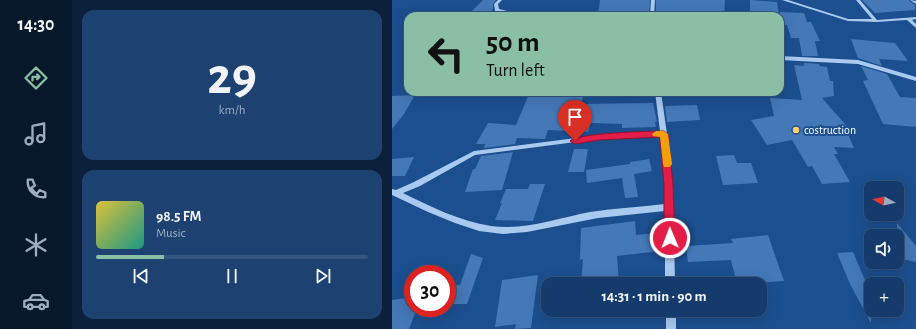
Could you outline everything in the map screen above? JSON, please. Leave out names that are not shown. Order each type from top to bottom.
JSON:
[{"type":"street","points":[[500,0],[496,4],[497,10],[506,12]]},
{"type":"street","points":[[652,12],[653,0]]},
{"type":"street","points":[[784,0],[839,18],[876,21],[916,18]]},
{"type":"street","points":[[858,0],[876,21]]},
{"type":"street","points":[[912,0],[916,4]]},
{"type":"street","points":[[909,19],[916,27]]},
{"type":"street","points":[[784,58],[858,62],[916,79]]},
{"type":"street","points":[[659,96],[664,134],[669,207],[670,277]]},
{"type":"street","points":[[394,193],[439,174],[474,153],[599,137],[664,134]]},
{"type":"street","points":[[394,193],[463,224],[494,230],[535,228],[589,215],[669,207]]},
{"type":"street","points":[[671,317],[671,329]]},
{"type":"building","points":[[483,0],[496,0],[491,12],[471,12]]},
{"type":"building","points":[[600,0],[650,0],[649,12],[598,12]]},
{"type":"building","points":[[656,0],[725,0],[724,12],[656,12]]},
{"type":"building","points":[[750,0],[777,2],[778,12],[750,12]]},
{"type":"building","points":[[862,0],[909,0],[915,5],[915,10],[875,13]]},
{"type":"building","points":[[784,12],[804,13],[807,22],[811,22],[820,41],[815,41],[818,56],[802,56],[799,38],[791,38],[787,25],[784,25]]},
{"type":"building","points":[[851,39],[895,43],[908,61],[879,59],[882,66],[858,58]]},
{"type":"building","points":[[804,63],[819,64],[820,66],[827,67],[830,81],[833,81],[834,96],[822,98],[851,131],[847,132],[854,148],[834,147],[838,154],[834,154],[850,182],[822,184],[812,166],[808,167],[792,140],[767,145],[751,120],[774,116],[770,98],[802,100],[794,65],[804,66]]},
{"type":"building","points":[[861,66],[887,74],[900,97],[916,98],[916,127],[883,124],[863,81],[868,80]]},
{"type":"building","points":[[392,96],[414,96],[404,114],[392,129]]},
{"type":"building","points":[[528,96],[583,96],[581,104],[653,103],[657,122],[655,122],[656,127],[622,128],[622,124],[591,123],[588,132],[548,130],[545,139],[517,138],[515,144],[484,148],[485,144],[476,144],[488,123],[516,125]]},
{"type":"building","points":[[697,105],[700,120],[667,122],[665,106]]},
{"type":"building","points":[[574,149],[588,149],[584,172],[568,172]]},
{"type":"building","points":[[513,152],[502,190],[465,192],[473,169],[475,169],[481,156]]},
{"type":"building","points":[[734,155],[737,163],[751,163],[758,183],[723,185],[716,156]]},
{"type":"building","points":[[414,157],[405,176],[392,176],[392,159]]},
{"type":"building","points":[[649,159],[652,171],[634,174],[638,197],[625,198],[622,178],[587,183],[586,170],[630,164],[630,162]]},
{"type":"building","points":[[530,184],[545,184],[533,221],[495,220],[506,189],[528,189]]},
{"type":"building","points":[[635,221],[636,235],[657,233],[660,251],[617,256],[618,277],[582,277],[583,259],[580,260],[581,228]]},
{"type":"building","points":[[897,223],[902,229],[897,229]]},
{"type":"building","points":[[904,231],[916,246],[916,262],[904,259]]},
{"type":"building","points":[[768,235],[784,281],[767,282],[767,277],[735,277],[731,260],[688,262],[686,246],[733,243],[731,239]]},
{"type":"building","points":[[853,252],[864,278],[864,310],[850,284],[837,253]]},
{"type":"building","points":[[471,254],[483,258],[467,304],[456,304],[456,285],[460,285]]},
{"type":"building","points":[[538,275],[531,328],[515,329],[516,324],[495,327],[502,280]]},
{"type":"building","points":[[404,298],[404,317],[414,317],[409,329],[392,329],[392,300]]},
{"type":"slow traffic","points":[[656,134],[664,134],[667,164]]},
{"type":"place","name":"costruction","points":[[796,130]]},
{"type":"route","points":[[575,141],[599,137],[664,134],[669,185],[670,238]]}]
